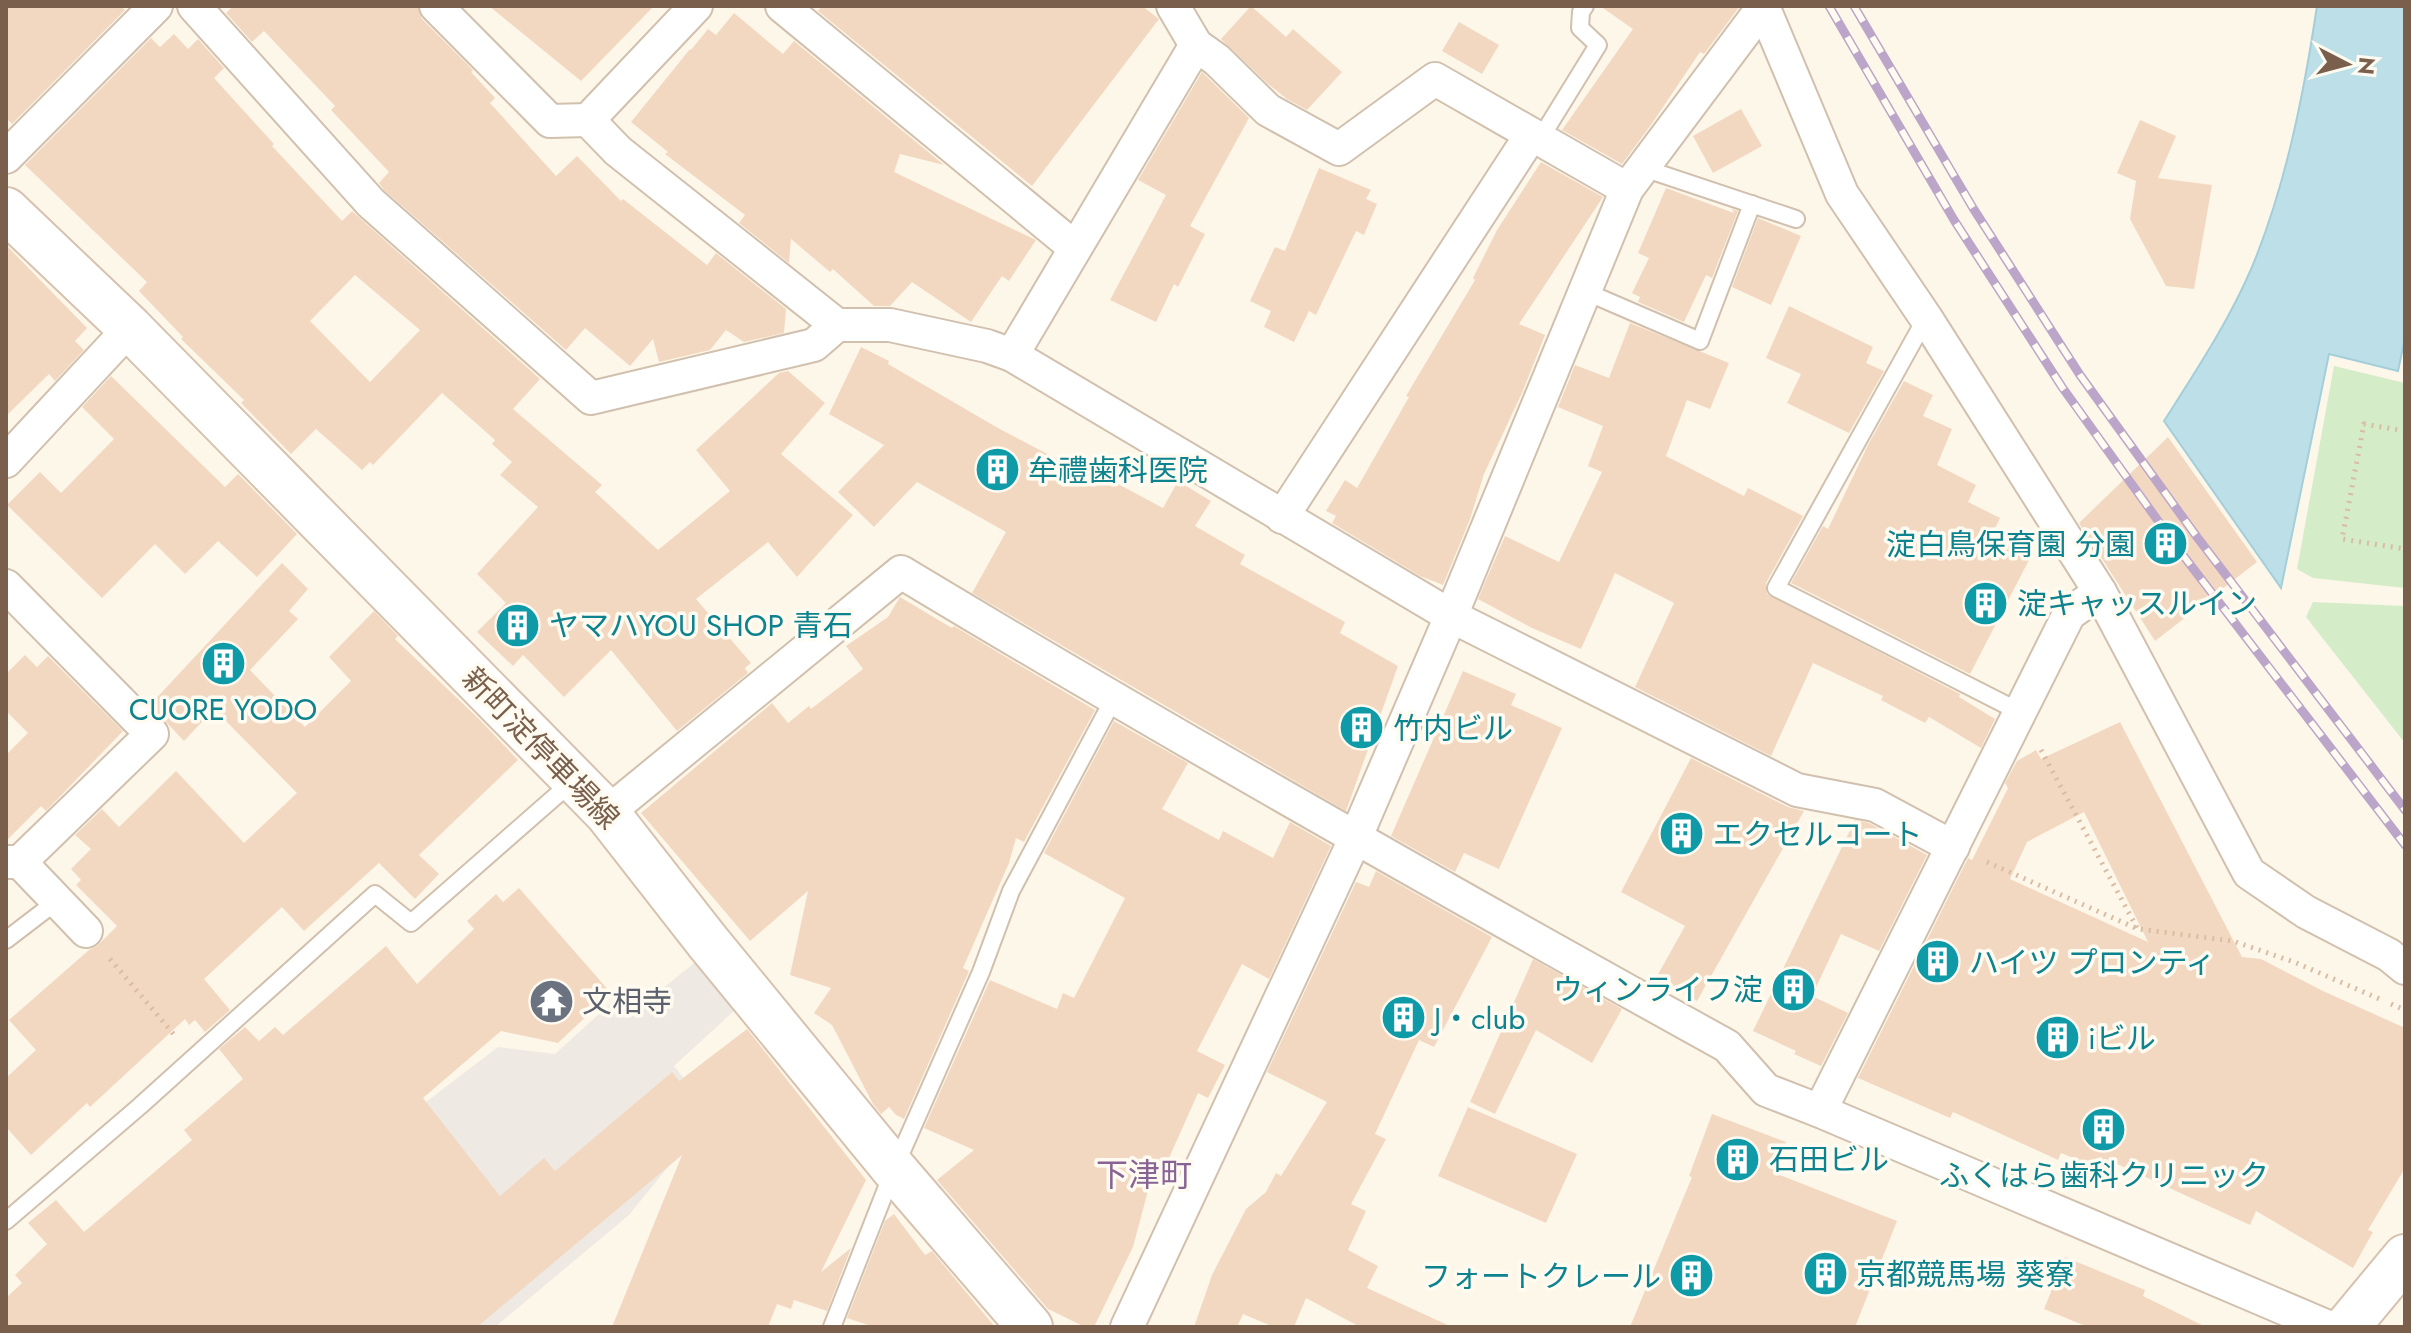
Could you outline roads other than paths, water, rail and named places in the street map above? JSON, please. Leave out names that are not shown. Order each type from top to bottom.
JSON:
[{"type":"main road","name":"新町淀停車場線","points":[[6,210],[130,328],[607,813],[707,941],[894,1169],[1030,1327]]},
{"type":"main road","points":[[2347,1327],[2405,1257]]},
{"type":"street","points":[[6,157],[156,6]]},
{"type":"street","points":[[194,6],[371,203],[591,398],[814,345],[837,325]]},
{"type":"street","points":[[436,6],[550,121],[588,120],[696,6]]},
{"type":"street","points":[[782,6],[1074,247]]},
{"type":"street","points":[[1173,6],[1196,45],[1217,60],[1268,110],[1339,149],[1435,79],[1536,137],[1635,179]]},
{"type":"street","points":[[1127,1327],[1355,839],[1451,616],[1584,291],[1635,179],[1764,6]]},
{"type":"street","points":[[1764,6],[1842,194],[1926,318],[2100,592],[2249,873],[2306,912],[2389,955],[2405,968]]},
{"type":"street","points":[[1012,355],[1196,45]]},
{"type":"street","points":[[588,120],[618,151],[837,325],[890,325],[987,346],[1012,355],[1451,616],[1797,790],[1875,805],[1953,847]]},
{"type":"street","points":[[1282,517],[1536,137]]},
{"type":"street","points":[[6,461],[130,328]]},
{"type":"street","points":[[607,813],[901,572],[1113,700],[1355,839],[1727,1046],[1766,1090],[2328,1327]]},
{"type":"street","points":[[6,586],[152,734],[13,862],[86,931]]},
{"type":"street","points":[[1820,1111],[2069,614],[2100,592]]},
{"type":"lane","points":[[1536,137],[1598,45],[1580,28],[1581,12],[1585,6]]},
{"type":"lane","points":[[1635,179],[1752,204],[1796,219]]},
{"type":"lane","points":[[1584,291],[1700,341],[1752,204]]},
{"type":"lane","points":[[1926,318],[1776,588],[2020,712]]},
{"type":"lane","points":[[832,1327],[894,1169],[981,972],[1011,891],[1113,700]]},
{"type":"lane","points":[[6,1221],[194,1058],[375,894],[411,923],[574,780]]},
{"type":"lane","points":[[6,940],[57,901]]},
{"type":"water","points":[[2317,6],[2405,6],[2405,338],[2398,371],[2329,354],[2281,588],[2164,421],[2233,307],[2264,236],[2292,138]]},
{"type":"railway","points":[[1829,6],[1954,220],[2062,387],[2179,550],[2405,845]]},
{"type":"railway","points":[[1854,6],[1973,208],[2080,375],[2197,537],[2405,810]]},
{"type":"place","name":"牟禮歯科医院","points":[[997,470]]},
{"type":"place","name":"淀白鳥保育園 分園","points":[[2166,544]]},
{"type":"place","name":"淀キャッスルイン","points":[[1986,603]]},
{"type":"place","name":"ヤマハYOU SHOP 青石","points":[[518,625]]},
{"type":"place","name":"CUORE YODO","points":[[223,663]]},
{"type":"place","name":"竹内ビル","points":[[1362,728]]},
{"type":"place","name":"エクセルコート","points":[[1682,834]]},
{"type":"place","name":"ハイツ プロンティ","points":[[1938,962]]},
{"type":"place","name":"ウィンライフ淀","points":[[1794,989]]},
{"type":"place","name":"文相寺","points":[[551,1001]]},
{"type":"place","name":"J・club","points":[[1403,1018]]},
{"type":"place","name":"iビル","points":[[2057,1038]]},
{"type":"place","name":"ふくはら歯科クリニック","points":[[2104,1129]]},
{"type":"place","name":"石田ビル","points":[[1738,1159]]},
{"type":"place","name":"京都競馬場 葵寮","points":[[1825,1274]]},
{"type":"place","name":"フォートクレール","points":[[1692,1276]]},
{"type":"district","name":"下津町","points":[[1144,1175]]}]
